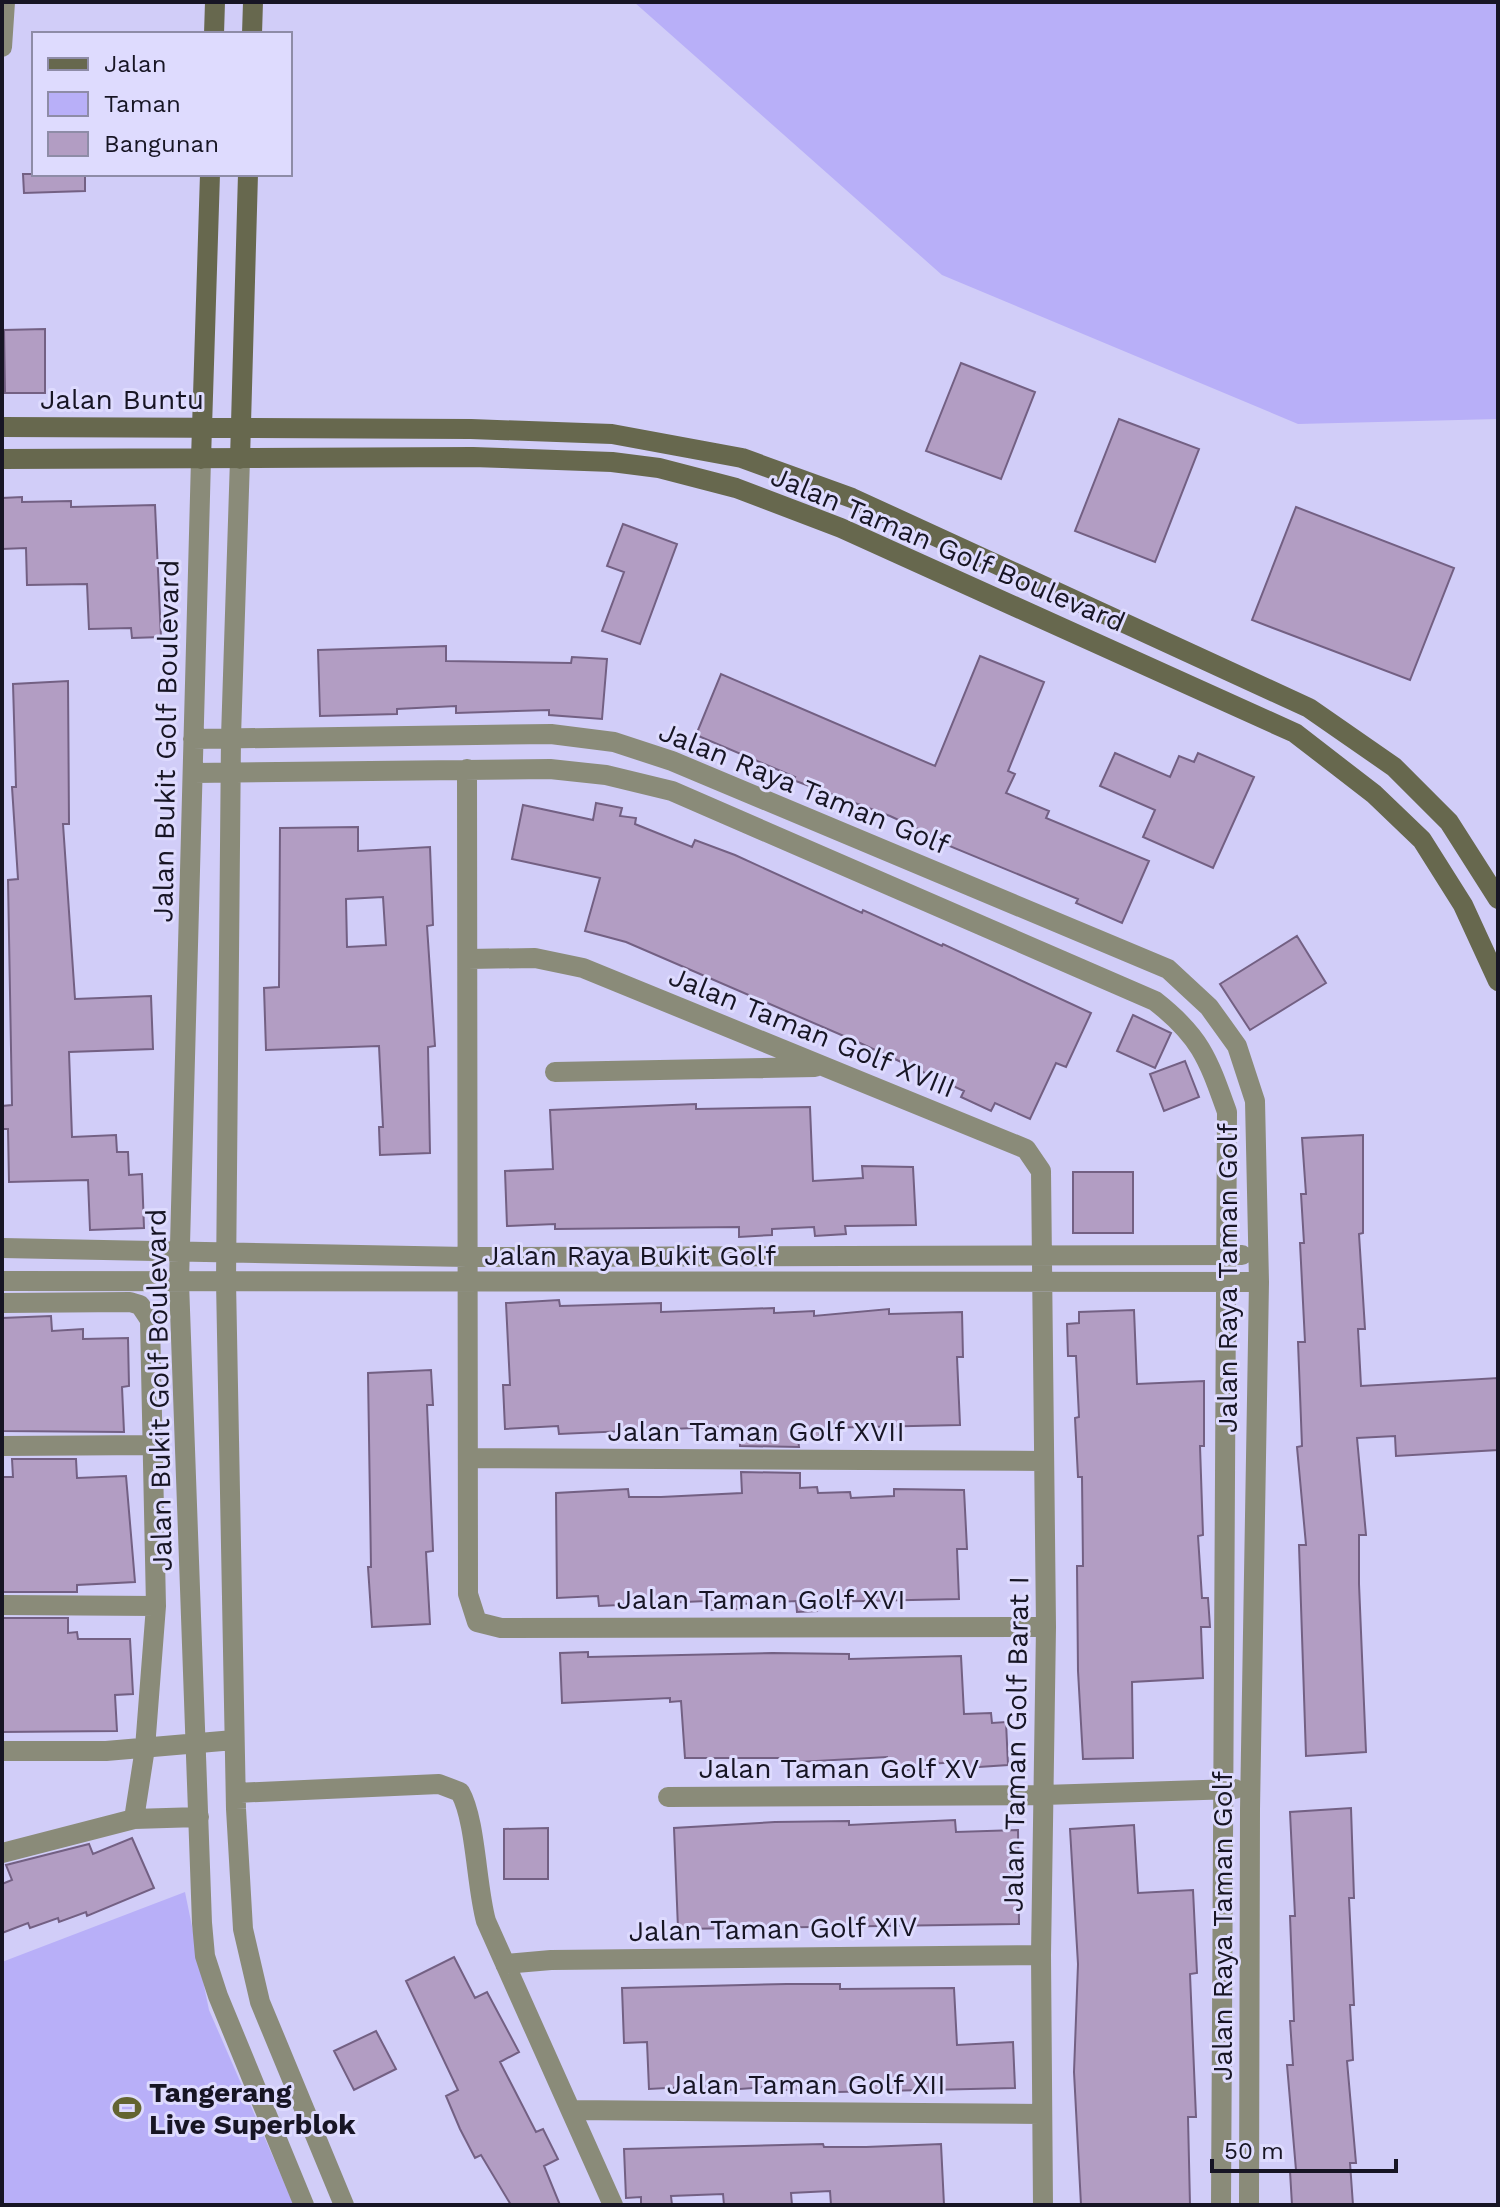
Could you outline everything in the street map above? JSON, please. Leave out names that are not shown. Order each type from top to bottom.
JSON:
[{"type":"street","points":[[2,47],[5,2]]},
{"type":"street","points":[[214,32],[215,2]]},
{"type":"street","points":[[252,32],[253,2]]},
{"type":"street","points":[[201,459],[210,176]]},
{"type":"street","points":[[248,176],[240,459],[241,737],[232,772],[226,1253],[236,1793],[243,1929],[256,1988],[344,2205]]},
{"type":"street","name":"Jalan Buntu","points":[[2,427],[241,428]]},
{"type":"street","name":"Jalan Taman Golf Boulevard","points":[[241,428],[612,434],[742,458],[852,498],[1309,708],[1394,767],[1449,822],[1498,899]]},
{"type":"street","name":"Jalan Taman Golf Boulevard","points":[[240,459],[473,457],[612,462],[659,468],[736,488],[841,528],[1295,733],[1374,794],[1422,840],[1463,905],[1498,981]]},
{"type":"street","points":[[2,459],[240,459]]},
{"type":"street","name":"Jalan Bukit Golf Boulevard","points":[[201,459],[179,1282],[205,1956],[218,1996],[304,2205]]},
{"type":"street","name":"Jalan Raya Taman Golf","points":[[193,739],[551,734],[614,742],[672,761],[1168,969],[1209,1007],[1237,1046],[1255,1101],[1259,1282],[1251,1789],[1249,2205]]},
{"type":"street","points":[[452,735],[460,769],[468,959],[468,1458]]},
{"type":"street","points":[[388,736],[388,770]]},
{"type":"street","name":"Jalan Raya Taman Golf","points":[[194,773],[460,769],[578,772],[672,791],[1155,1001],[1185,1025],[1209,1062],[1227,1112],[1229,1255],[1221,2205]]},
{"type":"street","name":"Jalan Taman Golf XVIII","points":[[468,959],[535,958],[583,968],[1026,1149],[1041,1171],[1043,1283]]},
{"type":"street","points":[[555,1072],[826,1067]]},
{"type":"street","name":"Jalan Raya Bukit Golf","points":[[2,1248],[467,1257],[1258,1255]]},
{"type":"street","name":"Jalan Raya Bukit Golf","points":[[2,1281],[468,1284],[1259,1282]]},
{"type":"street","name":"Jalan Taman Golf Barat I","points":[[1043,1283],[1046,1627],[1041,1955],[1043,2205]]},
{"type":"street","points":[[2,1303],[130,1302],[147,1312],[151,1329],[156,1606],[145,1748],[134,1819]]},
{"type":"street","points":[[2,1446],[154,1445]]},
{"type":"street","name":"Jalan Taman Golf XVII","points":[[468,1458],[1044,1461]]},
{"type":"street","name":"Jalan Taman Golf XVI","points":[[468,1458],[468,1594],[477,1622],[501,1628],[1046,1627]]},
{"type":"street","points":[[2,1605],[156,1606]]},
{"type":"street","points":[[2,1751],[145,1748],[234,1740]]},
{"type":"street","points":[[236,1793],[439,1784],[455,1787],[467,1811],[478,1892],[486,1921],[613,2205]]},
{"type":"street","name":"Jalan Taman Golf XV","points":[[668,1797],[1043,1795],[1251,1789]]},
{"type":"street","points":[[2,1853],[134,1819],[199,1817]]},
{"type":"street","name":"Jalan Taman Golf XIV","points":[[505,1964],[551,1960],[1041,1955]]},
{"type":"street","name":"Jalan Taman Golf XII","points":[[571,2110],[1041,2114]]},
{"type":"green space","points":[[634,2],[1498,2],[1498,419],[1298,424],[942,275]]},
{"type":"green space","name":"Tangerang Live Superblok","points":[[185,1892],[209,2010],[294,2205],[2,2205],[2,1962]]},
{"type":"building","points":[[23,174],[85,176],[85,191],[24,193]]},
{"type":"building","points":[[45,329],[45,393],[5,393],[4,330]]},
{"type":"building","points":[[961,363],[1035,392],[1001,479],[926,451]]},
{"type":"building","points":[[1119,419],[1199,449],[1155,562],[1075,531]]},
{"type":"building","points":[[22,497],[22,502],[71,501],[71,507],[155,505],[161,637],[132,638],[131,628],[89,629],[87,584],[27,585],[26,548],[2,549],[2,498]]},
{"type":"building","points":[[1296,507],[1454,568],[1410,680],[1252,620]]},
{"type":"building","points":[[623,524],[677,544],[640,644],[602,631],[624,572],[607,566]]},
{"type":"building","points":[[446,646],[446,661],[571,663],[572,657],[607,659],[602,719],[549,715],[549,710],[456,713],[456,706],[397,709],[397,714],[320,716],[318,650]]},
{"type":"building","points":[[980,656],[1044,682],[1008,771],[1015,774],[1006,793],[1049,811],[1046,818],[1149,861],[1122,923],[1076,903],[1078,899],[930,838],[931,835],[890,816],[793,780],[795,777],[696,735],[721,674],[935,766]]},
{"type":"building","points":[[68,681],[69,824],[63,824],[75,999],[151,996],[153,1049],[69,1052],[72,1137],[116,1135],[117,1152],[128,1152],[129,1175],[142,1174],[144,1228],[90,1230],[88,1180],[9,1182],[8,1129],[2,1129],[2,1106],[12,1105],[8,880],[18,879],[12,787],[16,787],[13,684]]},
{"type":"building","points":[[1115,753],[1170,777],[1179,756],[1194,762],[1198,753],[1254,777],[1213,868],[1143,837],[1155,810],[1100,786]]},
{"type":"building","points":[[596,803],[622,808],[620,816],[636,818],[635,824],[692,847],[695,840],[735,855],[862,913],[863,910],[943,944],[1091,1013],[1066,1067],[1056,1063],[1030,1119],[995,1103],[991,1111],[961,1097],[964,1091],[860,1043],[626,942],[585,931],[600,878],[512,859],[523,805],[593,820]]},
{"type":"building","points":[[358,827],[358,851],[430,847],[433,925],[427,926],[435,1046],[428,1047],[430,1153],[380,1155],[379,1127],[383,1127],[379,1046],[266,1050],[264,988],[279,987],[280,828]],"holes":[[[383,897],[386,945],[347,947],[346,899]]]},
{"type":"building","points":[[1297,936],[1326,983],[1250,1030],[1220,984]]},
{"type":"building","points":[[1133,1015],[1171,1033],[1155,1068],[1117,1051]]},
{"type":"building","points":[[1185,1061],[1199,1097],[1164,1111],[1150,1074]]},
{"type":"building","points":[[696,1104],[696,1109],[810,1107],[813,1181],[863,1178],[862,1166],[913,1167],[916,1225],[845,1226],[846,1234],[815,1236],[814,1227],[772,1229],[772,1235],[739,1237],[739,1227],[555,1229],[555,1224],[507,1226],[505,1171],[553,1169],[550,1110]]},
{"type":"building","points":[[1363,1135],[1363,1233],[1359,1234],[1365,1329],[1358,1329],[1361,1386],[1498,1378],[1498,1450],[1396,1456],[1395,1436],[1357,1438],[1366,1535],[1359,1535],[1359,1584],[1366,1752],[1306,1756],[1299,1545],[1306,1545],[1297,1447],[1302,1446],[1298,1342],[1305,1342],[1300,1243],[1304,1243],[1301,1194],[1306,1194],[1302,1138]]},
{"type":"building","points":[[1073,1172],[1133,1172],[1133,1233],[1073,1233]]},
{"type":"building","points":[[559,1300],[560,1306],[661,1303],[661,1312],[774,1308],[774,1313],[814,1311],[814,1316],[889,1309],[889,1314],[962,1312],[963,1357],[957,1357],[960,1425],[819,1428],[819,1437],[798,1438],[799,1447],[740,1446],[739,1426],[559,1434],[558,1426],[505,1429],[503,1385],[510,1385],[506,1303]]},
{"type":"building","points":[[1134,1310],[1137,1384],[1204,1381],[1204,1446],[1200,1446],[1203,1535],[1198,1536],[1202,1598],[1208,1598],[1210,1627],[1201,1627],[1203,1678],[1132,1682],[1133,1758],[1083,1759],[1077,1566],[1083,1566],[1082,1477],[1078,1477],[1075,1418],[1079,1417],[1076,1356],[1068,1356],[1067,1324],[1079,1323],[1079,1312]]},
{"type":"building","points":[[51,1316],[52,1331],[83,1329],[83,1339],[128,1338],[129,1386],[122,1387],[124,1432],[2,1431],[2,1318]]},
{"type":"building","points":[[431,1370],[433,1405],[427,1405],[433,1551],[426,1552],[430,1624],[372,1627],[368,1567],[371,1567],[368,1373]]},
{"type":"building","points":[[12,1459],[76,1459],[77,1478],[126,1476],[135,1582],[77,1585],[77,1592],[2,1592],[2,1477],[13,1477]]},
{"type":"building","points":[[741,1472],[800,1473],[800,1488],[817,1487],[818,1493],[850,1492],[851,1498],[894,1496],[894,1489],[964,1490],[967,1549],[957,1549],[959,1599],[816,1602],[817,1611],[797,1612],[796,1601],[743,1604],[743,1609],[706,1610],[706,1601],[599,1606],[598,1596],[557,1598],[556,1493],[628,1489],[629,1497],[661,1497],[742,1493]]},
{"type":"building","points":[[3,1618],[68,1618],[68,1633],[77,1632],[78,1639],[130,1639],[133,1694],[115,1695],[117,1731],[2,1732]]},
{"type":"building","points":[[588,1652],[588,1657],[772,1653],[849,1654],[849,1659],[961,1656],[964,1714],[991,1713],[992,1723],[1006,1722],[1008,1765],[964,1768],[963,1762],[925,1764],[926,1769],[888,1771],[887,1757],[781,1763],[781,1758],[685,1758],[681,1701],[670,1702],[670,1698],[562,1703],[560,1653]]},
{"type":"building","points":[[1351,1808],[1354,1898],[1349,1898],[1354,2005],[1350,2005],[1353,2060],[1347,2061],[1356,2163],[1350,2163],[1353,2205],[1292,2205],[1290,2171],[1296,2170],[1287,2065],[1293,2065],[1290,1916],[1295,1916],[1290,1812]]},
{"type":"building","points":[[955,1820],[956,1832],[1018,1830],[1019,1924],[678,1929],[674,1828],[775,1822],[849,1821],[849,1825]]},
{"type":"building","points":[[1134,1825],[1138,1893],[1193,1890],[1197,1973],[1190,1974],[1196,2117],[1188,2117],[1190,2205],[1081,2205],[1074,2072],[1078,1964],[1070,1829]]},
{"type":"building","points":[[548,1828],[548,1879],[504,1879],[504,1829]]},
{"type":"building","points":[[132,1838],[154,1888],[87,1916],[86,1912],[30,1928],[28,1923],[2,1933],[2,1884],[12,1880],[6,1865],[89,1844],[93,1854]]},
{"type":"building","points":[[454,1957],[475,1998],[487,1992],[519,2052],[500,2062],[536,2132],[543,2129],[558,2159],[544,2166],[560,2205],[511,2205],[481,2155],[475,2158],[460,2129],[446,2096],[458,2090],[406,1981]]},
{"type":"building","points":[[840,1984],[840,1989],[954,1988],[957,2045],[1013,2042],[1015,2088],[837,2092],[837,2087],[767,2091],[767,2087],[684,2093],[684,2087],[649,2089],[647,2042],[624,2043],[622,1988]]},
{"type":"building","points":[[376,2031],[396,2069],[354,2090],[334,2051]]},
{"type":"building","points":[[823,2144],[824,2147],[866,2147],[941,2144],[944,2205],[831,2205],[830,2191],[791,2193],[792,2205],[724,2205],[723,2194],[671,2196],[672,2205],[641,2205],[641,2197],[626,2198],[624,2149]]},
{"type":"place","name":"Tangerang Live Superblok","points":[[127,2108]]}]
